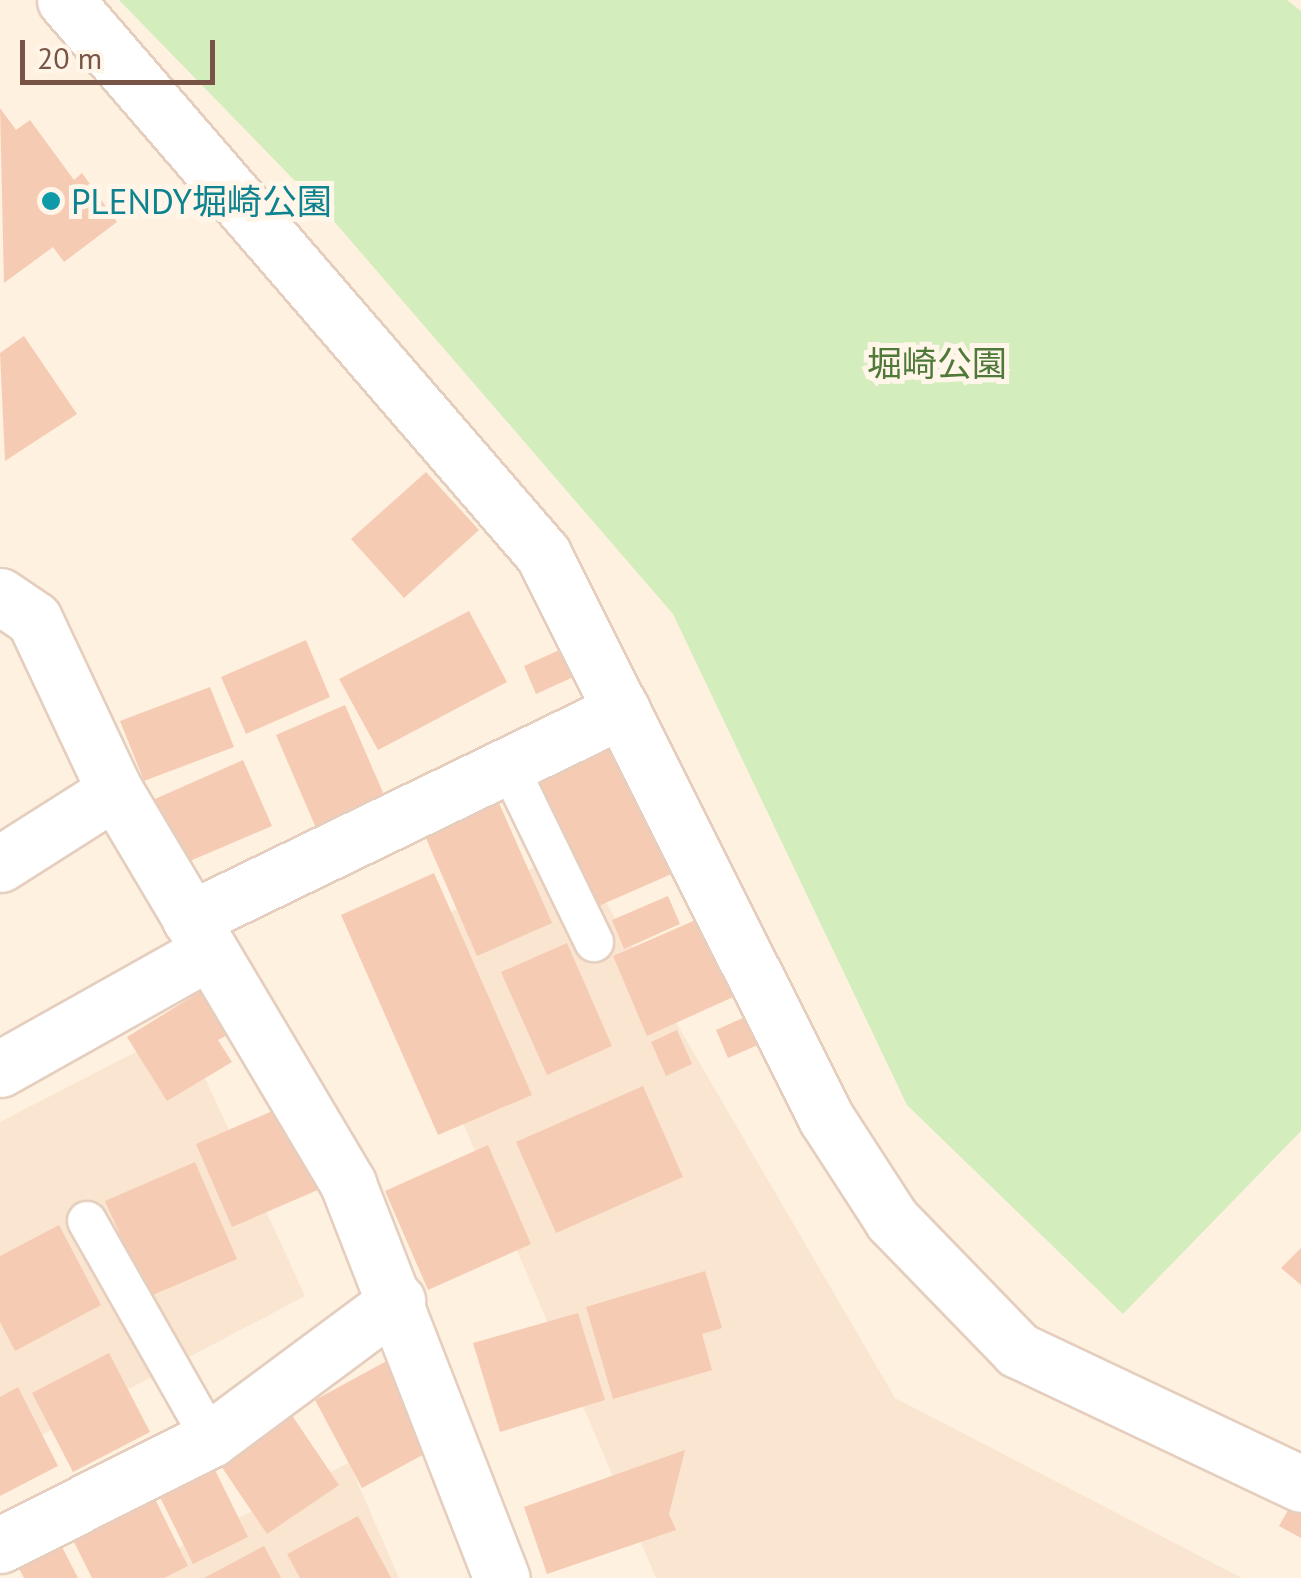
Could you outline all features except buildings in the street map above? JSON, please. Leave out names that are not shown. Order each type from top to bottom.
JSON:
[{"type":"street","points":[[65,0],[544,554],[826,1118],[892,1220],[1018,1350],[1301,1484]]},
{"type":"street","points":[[0,596],[34,619],[115,790],[348,1184],[397,1300],[502,1578]]},
{"type":"street","points":[[0,1069],[198,936],[508,765],[622,710]]},
{"type":"street","points":[[0,864],[115,790]]},
{"type":"street","points":[[0,1545],[211,1439],[397,1300]]},
{"type":"lane","points":[[508,765],[594,942]]},
{"type":"lane","points":[[87,1220],[211,1439]]},
{"type":"shaded area","points":[[573,846],[895,1398],[1242,1578],[656,1578],[388,946]]},
{"type":"shaded area","points":[[182,1028],[305,1296],[0,1457],[0,1122]]},
{"type":"shaded area","points":[[349,1463],[399,1578],[118,1578]]},
{"type":"green space","name":"堀崎公園","points":[[119,0],[1287,0],[1301,11],[1301,1131],[1123,1314],[907,1105],[673,614],[332,219]]},
{"type":"place","name":"PLENDY堀崎公園","points":[[51,201]]}]
